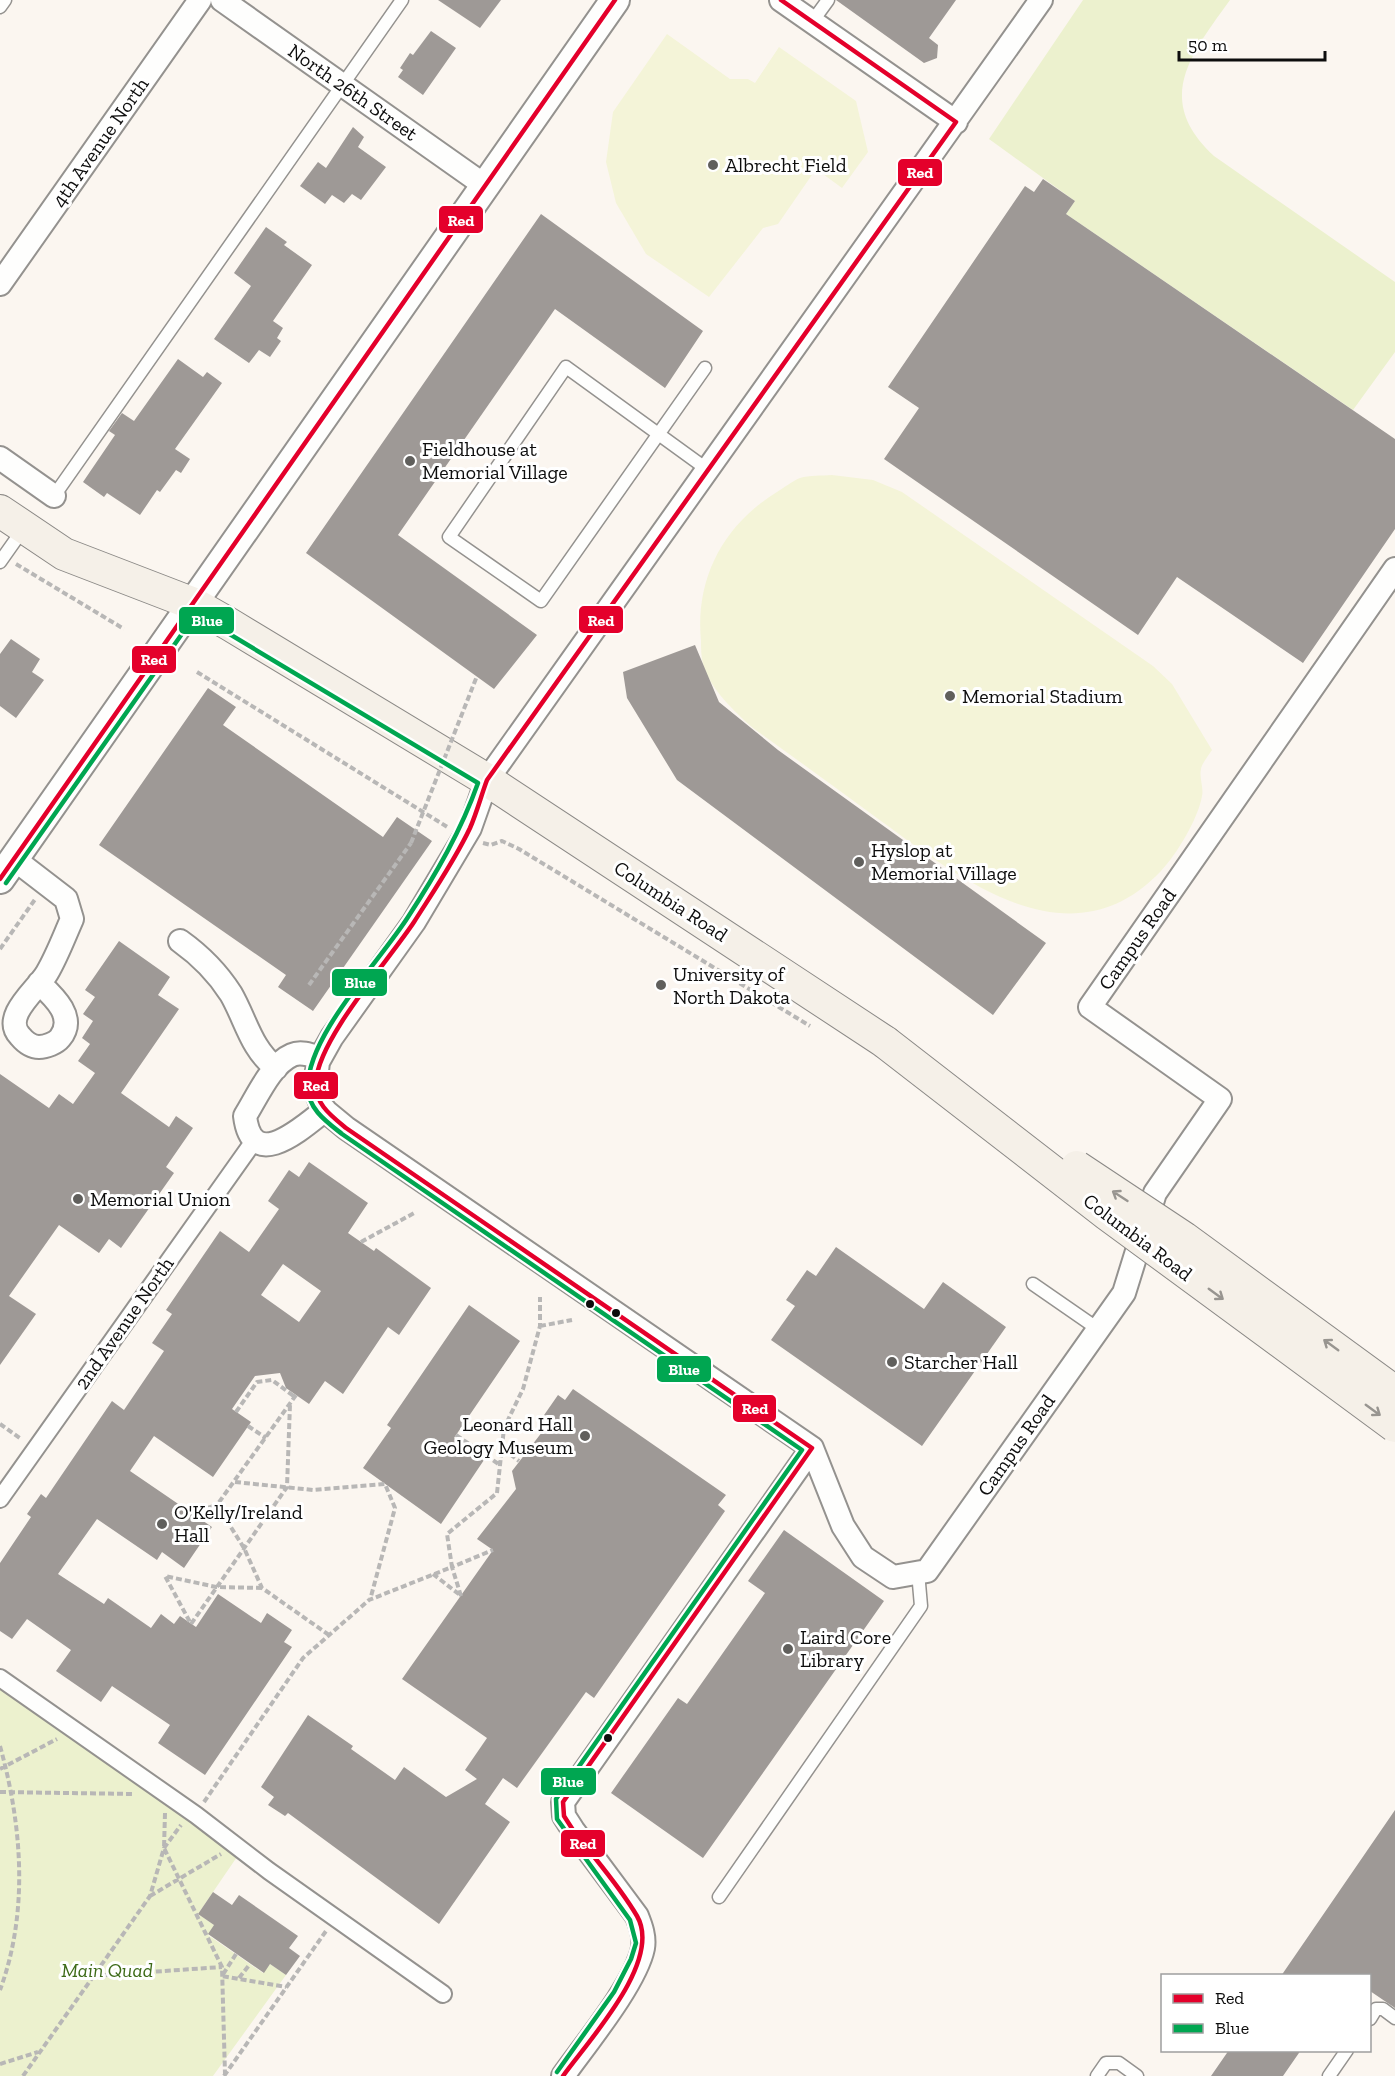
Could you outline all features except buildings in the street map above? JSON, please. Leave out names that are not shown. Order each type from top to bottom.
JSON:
[{"type":"main road","name":"Columbia Road","points":[[12,519],[64,554],[194,604],[487,780],[1167,1227],[1395,1392]]},
{"type":"main road","name":"Columbia Road","points":[[885,1042],[1107,1214],[1395,1426]]},
{"type":"street","name":"4th Avenue North","points":[[0,284],[200,0]]},
{"type":"street","name":"North 26th Street","points":[[222,0],[484,185]]},
{"type":"street","points":[[39,983],[56,956],[72,919],[66,899],[46,883],[7,869],[615,0]]},
{"type":"street","points":[[781,0],[956,122]]},
{"type":"street","points":[[918,1572],[893,1577],[863,1557],[843,1526],[812,1448],[346,1128],[325,1110],[315,1089],[320,1058],[332,1037],[414,922],[470,828],[487,780],[1041,0]]},
{"type":"street","points":[[0,459],[54,496]]},
{"type":"street","name":"Campus Road","points":[[918,1572],[927,1571],[1124,1293],[1155,1193],[1220,1099],[1090,1007],[1395,568]]},
{"type":"street","points":[[180,941],[206,960],[231,994],[256,1047],[276,1068]]},
{"type":"street","points":[[320,1058],[305,1053],[293,1055],[276,1068],[245,1116],[247,1128],[254,1137],[263,1144],[274,1145],[285,1140],[325,1110]]},
{"type":"street","name":"2nd Avenue North","points":[[0,1499],[249,1148]]},
{"type":"street","points":[[563,2076],[624,1987],[643,1947],[643,1931],[637,1916],[564,1816],[563,1802],[812,1448]]},
{"type":"street","points":[[0,1678],[443,1994]]},
{"type":"lane","points":[[0,7],[5,0]]},
{"type":"lane","points":[[54,496],[402,0]]},
{"type":"lane","points":[[812,22],[828,0]]},
{"type":"lane","points":[[705,368],[658,434],[541,601],[448,537],[566,367],[658,434],[708,470]]},
{"type":"lane","points":[[2,559],[12,519]]},
{"type":"lane","points":[[1033,1284],[1098,1329]]},
{"type":"lane","points":[[719,1897],[921,1606],[918,1572]]},
{"type":"lane","points":[[1371,2017],[1376,2009],[1383,2009],[1395,2018]]},
{"type":"lane","points":[[1329,2076],[1346,2052]]},
{"type":"lane","points":[[1097,2076],[1106,2063],[1119,2064],[1137,2076]]},
{"type":"path","points":[[2,559],[124,629]]},
{"type":"path","points":[[197,672],[443,825]]},
{"type":"path","points":[[309,985],[411,843],[477,675]]},
{"type":"path","points":[[491,845],[502,841],[519,849],[817,1030]]},
{"type":"path","points":[[0,949],[46,883]]},
{"type":"path","points":[[361,1242],[416,1212]]},
{"type":"path","points":[[432,1574],[461,1596],[452,1567],[447,1534],[497,1493],[504,1428],[523,1389],[540,1326],[540,1297]]},
{"type":"path","points":[[540,1326],[572,1320]]},
{"type":"path","points":[[263,1375],[265,1381]]},
{"type":"path","points":[[191,1513],[217,1505],[296,1396],[272,1380],[257,1382],[236,1412]]},
{"type":"path","points":[[262,1588],[216,1587],[165,1576],[191,1624],[216,1587],[287,1486],[290,1404]]},
{"type":"path","points":[[0,1424],[36,1449]]},
{"type":"path","points":[[248,1426],[266,1438]]},
{"type":"path","points":[[456,1435],[500,1465]]},
{"type":"path","points":[[502,1449],[519,1461]]},
{"type":"path","points":[[234,1482],[313,1490],[385,1484],[395,1508],[369,1600]]},
{"type":"path","points":[[217,1505],[244,1548],[262,1588],[329,1635]]},
{"type":"path","points":[[164,1848],[192,1813],[303,1658],[369,1600],[493,1550]]},
{"type":"path","points":[[0,1769],[74,1731]]},
{"type":"path","points":[[0,1746],[18,1825],[15,1935],[0,1990]]},
{"type":"path","points":[[0,1792],[165,1795],[164,1848],[150,1896],[23,2076]]},
{"type":"path","points":[[150,1896],[234,1846]]},
{"type":"path","points":[[164,1848],[222,1966],[225,2075]]},
{"type":"path","points":[[225,2075],[335,1918]]},
{"type":"path","points":[[222,1976],[236,1954]]},
{"type":"path","points":[[239,1978],[250,1964]]},
{"type":"path","points":[[92,1976],[222,1966]]},
{"type":"path","points":[[222,1976],[286,1987]]},
{"type":"path","points":[[0,2064],[39,2052]]},
{"type":"green space","points":[[1083,0],[1230,0],[1202,39],[1184,77],[1182,96],[1185,116],[1196,135],[1214,156],[1395,282],[1395,352],[1353,410],[1066,214],[1075,201],[989,139]]},
{"type":"green space","name":"Albrecht Field","points":[[667,34],[730,79],[748,79],[755,83],[779,47],[856,101],[868,152],[842,188],[816,169],[778,224],[763,228],[709,297],[646,254],[616,203],[606,162],[613,112]]},
{"type":"green space","name":"Memorial Stadium","points":[[832,475],[873,480],[902,492],[1153,666],[1172,684],[1212,750],[1202,767],[1200,805],[1186,836],[1161,871],[1126,899],[1091,912],[1054,912],[1018,904],[981,888],[913,844],[753,728],[717,691],[702,661],[700,618],[708,575],[716,556],[742,520],[758,505],[800,478]]},
{"type":"green space","name":"Main Quad","points":[[0,1678],[241,1851],[198,1914],[214,1925],[208,1935],[263,1973],[270,1964],[286,1975],[213,2076],[0,2076]]},
{"type":"transit line","name":"Red","points":[[0,879],[615,0]]},
{"type":"transit line","name":"Red","points":[[563,2076],[605,2021],[632,1977],[640,1955],[642,1934],[637,1916],[630,1905],[564,1816],[563,1802],[812,1448],[346,1128],[320,1102],[316,1081],[320,1063],[342,1022],[414,922],[458,852],[487,780],[956,122],[781,0]]},
{"type":"transit line","name":"Blue","points":[[6,883],[196,614],[478,783],[456,835],[428,885],[396,935],[331,1023],[311,1068],[308,1088],[311,1102],[319,1114],[342,1134],[802,1450],[556,1799],[557,1819],[630,1920],[636,1943],[631,1959],[614,1992],[557,2072]]},
{"type":"place","name":"Albrecht Field","points":[[713,165]]},
{"type":"place","name":"Fieldhouse at Memorial Village","points":[[410,461]]},
{"type":"place","name":"Memorial Stadium","points":[[950,696]]},
{"type":"place","name":"Hyslop at Memorial Village","points":[[859,862]]},
{"type":"place","name":"University of North Dakota","points":[[661,985]]},
{"type":"place","name":"Memorial Union","points":[[78,1199]]},
{"type":"place","name":"Starcher Hall","points":[[892,1362]]},
{"type":"place","name":"Leonard Hall Geology Museum","points":[[585,1436]]},
{"type":"place","name":"O'Kelly/Ireland Hall","points":[[162,1524]]},
{"type":"place","name":"Laird Core Library","points":[[788,1649]]}]
